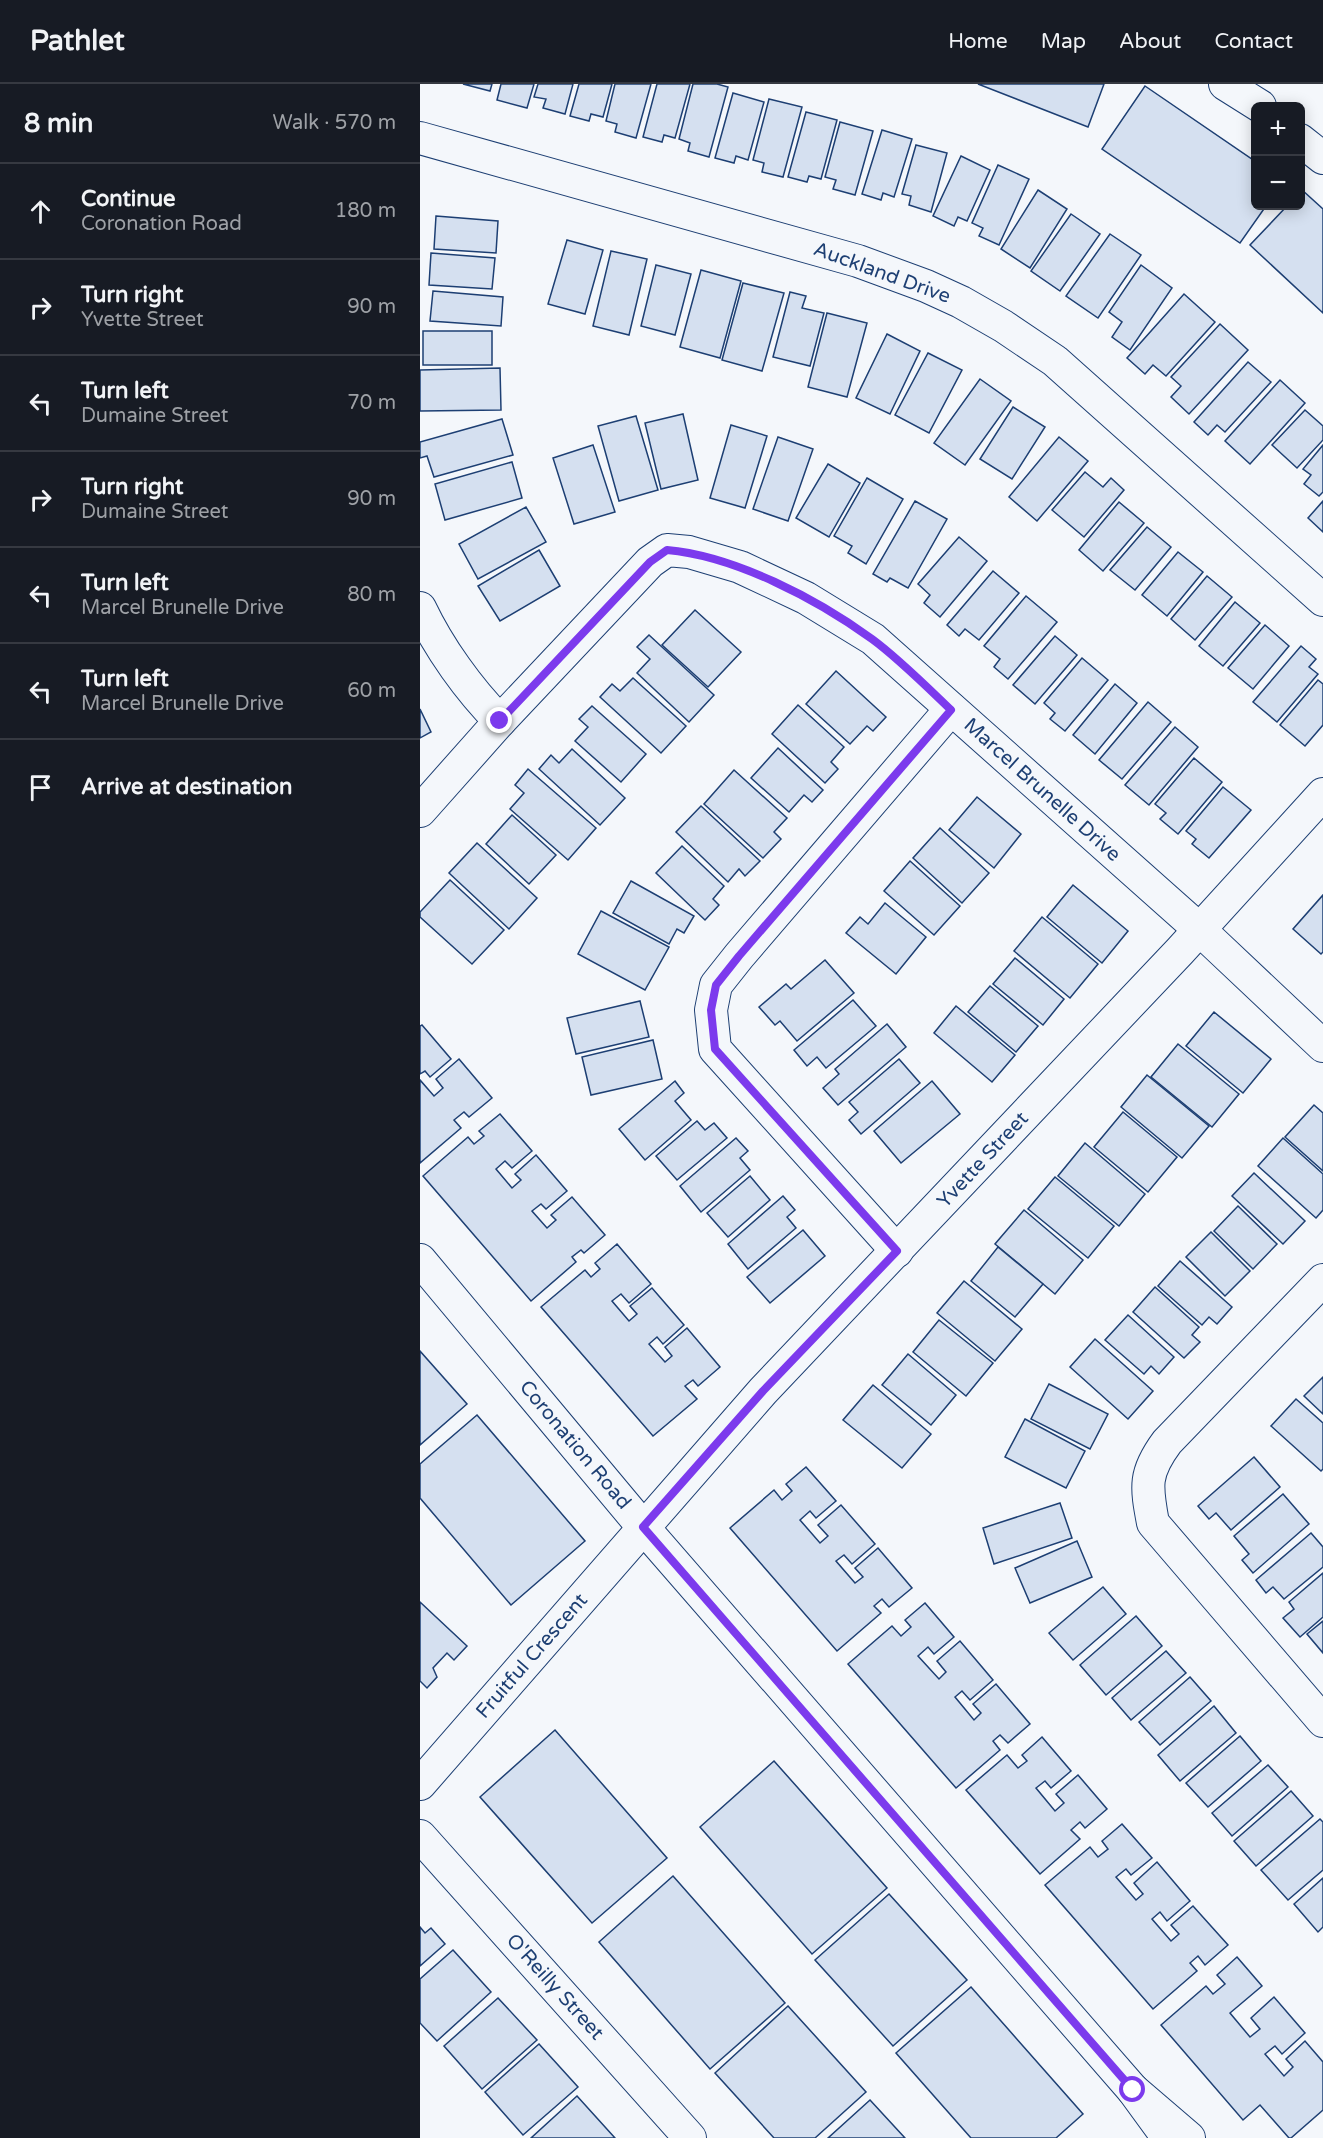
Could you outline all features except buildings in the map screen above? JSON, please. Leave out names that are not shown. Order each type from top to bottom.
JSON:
[{"type":"street","points":[[1225,84],[1254,102]]},
{"type":"street","name":"Auckland Drive","points":[[420,138],[858,261],[926,286],[961,302],[1055,360],[1323,600]]},
{"type":"street","points":[[1305,144],[1323,158]]},
{"type":"street","name":"Marcel Brunelle Drive","points":[[420,811],[500,721],[650,562],[667,550],[689,552],[741,567],[806,598],[873,639],[1200,930],[1323,1046]]},
{"type":"street","points":[[420,608],[428,625],[479,700],[500,721]]},
{"type":"street","points":[[897,1251],[715,1049],[711,1010],[716,985],[728,970],[951,710]]},
{"type":"street","name":"Yvette Street","points":[[643,1527],[763,1391],[1200,930],[1323,794]]},
{"type":"street","name":"Coronation Road","points":[[420,1260],[643,1527],[1133,2090],[1168,2138]]},
{"type":"street","points":[[1323,1280],[1167,1442],[1154,1460],[1148,1480],[1148,1499],[1153,1523],[1323,1721]]},
{"type":"street","name":"Fruitful Crescent","points":[[420,1784],[643,1527]]},
{"type":"street","name":"O'Reilly Street","points":[[420,1836],[690,2138]]},
{"type":"street","name":"Coronation Road","points":[[1133,2090],[1189,2138]]},
{"type":"route","points":[[500,721],[650,562],[667,550],[689,552],[741,567],[806,598],[873,639],[951,710],[739,956],[716,985],[711,1010],[715,1049],[897,1251],[763,1391],[643,1527],[1133,2090]]}]
